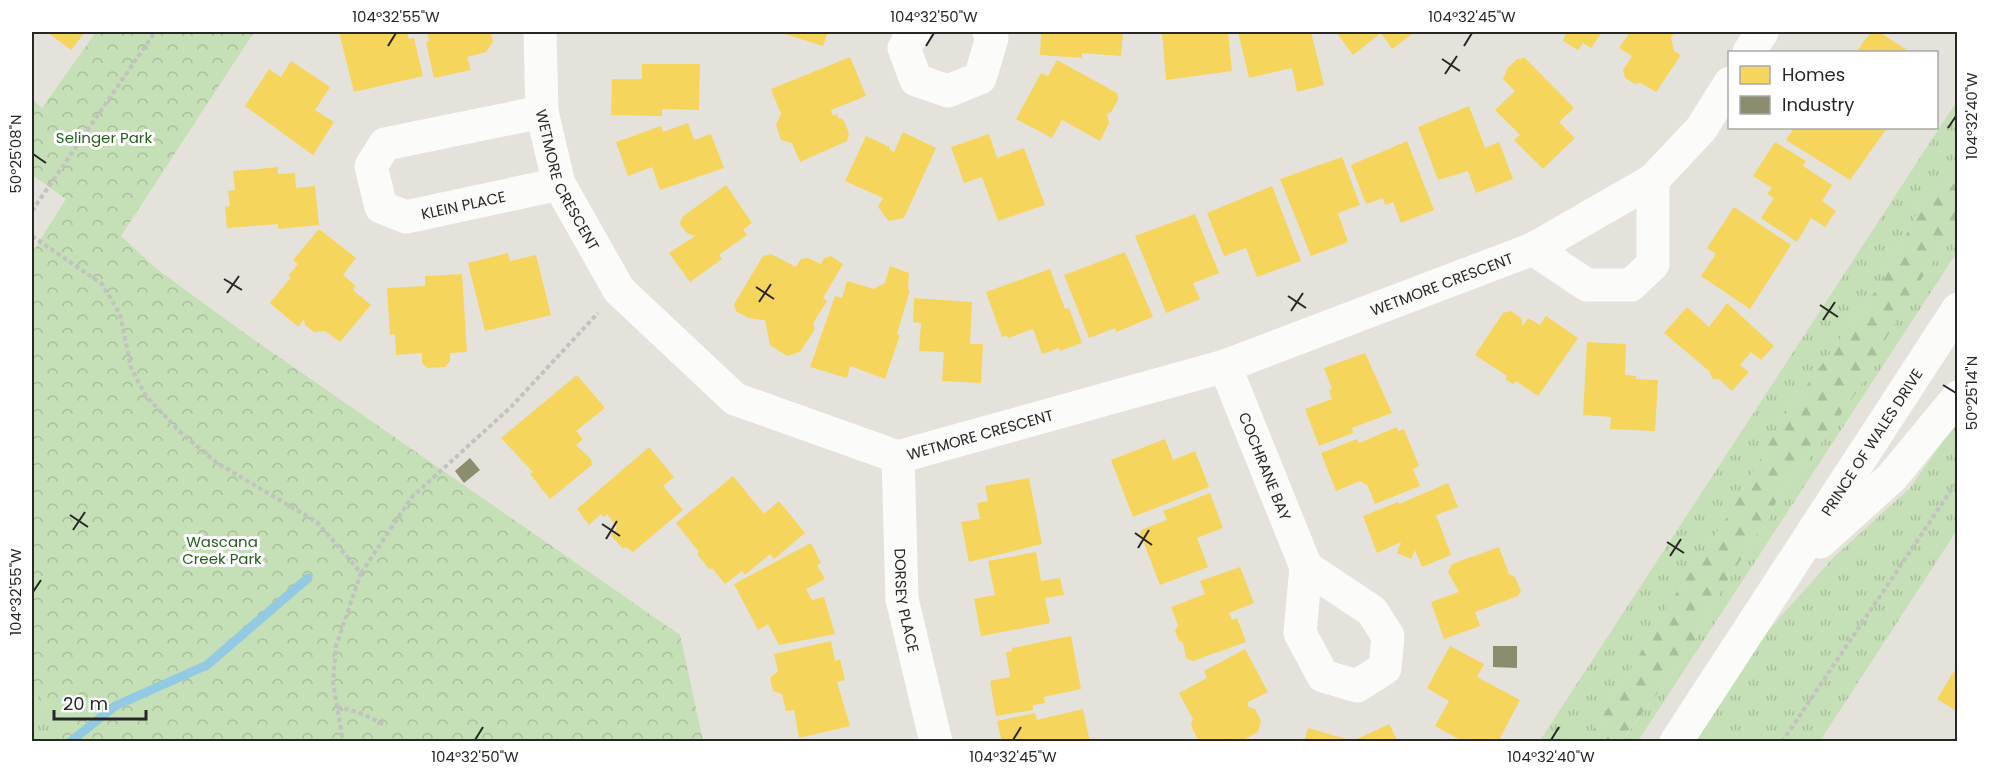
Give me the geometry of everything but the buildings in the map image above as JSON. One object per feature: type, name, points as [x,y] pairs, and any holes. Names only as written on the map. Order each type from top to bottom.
[{"type":"street","name":"WETMORE CRESCENT","points":[[540,32],[542,112],[559,184],[619,290],[735,399],[898,457],[1225,366],[1533,249],[1653,180],[1701,129],[1728,86]]},
{"type":"street","points":[[914,32],[904,48],[916,80],[948,91],[980,78],[992,38],[989,32]]},
{"type":"street","points":[[1750,51],[1762,32]]},
{"type":"street","name":"KLEIN PLACE","points":[[542,112],[385,144],[371,166],[381,207],[406,217],[559,184]]},
{"type":"street","points":[[1533,249],[1587,285],[1631,285],[1653,264],[1653,180]]},
{"type":"street","name":"PRINCE OF WALES DRIVE","points":[[1676,741],[1958,309]]},
{"type":"street","name":"COCHRANE BAY","points":[[1225,366],[1306,567]]},
{"type":"street","name":"PRINCE OF WALES DRIVE","points":[[1785,573],[1892,477],[1958,397]]},
{"type":"street","name":"DORSEY PLACE","points":[[898,457],[902,599],[936,741]]},
{"type":"path","points":[[32,211],[155,32]]},
{"type":"path","points":[[32,236],[102,284],[120,314],[131,368],[146,396],[179,431],[217,463],[317,522],[361,573]]},
{"type":"path","points":[[343,741],[333,683],[336,646],[361,573],[412,497],[511,407],[619,290]]},
{"type":"path","points":[[1782,741],[1958,480]]},
{"type":"path","points":[[337,707],[358,712],[385,725]]},
{"type":"green space","name":"Wascana Creek Park","points":[[96,32],[254,32],[121,236],[158,270],[243,332],[680,635],[703,741],[60,741],[56,716],[32,688],[32,253],[66,199],[32,175],[32,99],[42,108]]},
{"type":"green space","points":[[1957,101],[1957,185],[1946,182],[1922,203],[1884,279],[1786,414],[1725,520],[1673,598],[1600,721],[1584,741],[1539,742]]},
{"type":"green space","points":[[1946,182],[1957,185],[1957,225],[1908,299],[1856,393],[1813,454],[1780,493],[1766,525],[1757,534],[1708,612],[1691,650],[1621,741],[1584,741],[1600,721],[1673,598],[1725,520],[1786,414],[1884,279],[1922,203]]},
{"type":"green space","points":[[1957,225],[1957,252],[1638,741],[1621,742],[1691,650],[1708,612],[1757,534],[1766,525],[1780,493],[1813,454],[1856,393],[1908,299]]},
{"type":"green space","points":[[1957,421],[1957,530],[1820,741],[1690,742],[1748,653],[1835,556],[1910,488]]},
{"type":"green space","points":[[32,688],[56,716],[60,741],[32,741]]},
{"type":"waterway","points":[[70,742],[115,706],[207,665],[308,578]]},
{"type":"park label","name":"Selinger Park","points":[[104,137]]}]
